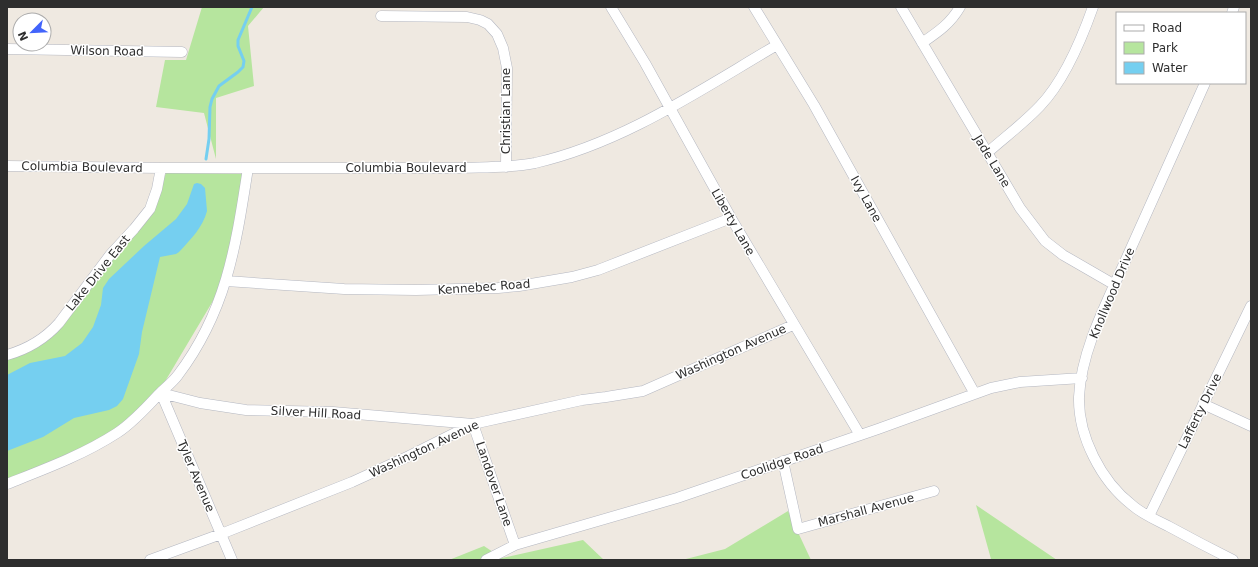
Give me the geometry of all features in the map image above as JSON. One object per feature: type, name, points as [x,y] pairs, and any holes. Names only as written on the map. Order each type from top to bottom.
[{"type":"street","name":"Liberty Lane","points":[[611,7],[646,63],[731,218],[793,325],[860,435]]},
{"type":"street","name":"Ivy Lane","points":[[754,7],[814,106],[975,394]]},
{"type":"street","name":"Jade Lane","points":[[901,7],[1020,208],[1045,241],[1063,255],[1115,285]]},
{"type":"street","points":[[922,43],[941,31],[953,19],[960,7]]},
{"type":"street","points":[[987,152],[1040,106],[1053,90],[1067,66],[1088,22],[1093,7]]},
{"type":"street","name":"Christian Lane","points":[[381,16],[467,17],[480,20],[488,24],[497,34],[503,48],[507,68],[506,167]]},
{"type":"street","name":"Columbia Boulevard","points":[[7,166],[161,168],[460,168],[506,167],[534,163],[570,153],[604,141],[670,108],[777,46]]},
{"type":"street","name":"Wilson Road","points":[[7,49],[182,52]]},
{"type":"street","name":"Knollwood Drive","points":[[1205,84],[1096,326],[1083,368],[1079,397],[1082,421],[1088,445],[1097,464],[1112,484],[1131,505],[1233,560]]},
{"type":"street","name":"Lake Drive East","points":[[7,355],[24,350],[39,342],[59,323],[110,255],[134,230],[150,209],[157,189],[161,168]]},
{"type":"street","points":[[7,484],[51,467],[79,454],[118,432],[150,404],[177,376],[211,322],[226,281],[237,238],[248,168]]},
{"type":"street","name":"Kennebec Road","points":[[226,281],[351,289],[416,290],[519,286],[572,277],[598,270],[731,218]]},
{"type":"street","name":"Lafferty Drive","points":[[1149,516],[1251,306]]},
{"type":"street","name":"Washington Avenue","points":[[150,560],[221,534],[352,482],[473,424],[582,400],[643,391],[793,325]]},
{"type":"street","name":"Coolidge Road","points":[[486,560],[515,545],[677,498],[991,388],[1020,382],[1082,378]]},
{"type":"street","name":"Silver Hill Road","points":[[161,393],[200,403],[246,410],[333,412],[473,424]]},
{"type":"street","name":"Tyler Avenue","points":[[161,393],[232,560]]},
{"type":"street","points":[[1203,404],[1251,426]]},
{"type":"street","name":"Landover Lane","points":[[473,424],[515,545]]},
{"type":"street","name":"Marshall Avenue","points":[[783,461],[798,529],[934,491]]},
{"type":"green space","points":[[202,7],[264,7],[248,26],[254,86],[216,98],[216,159],[204,113],[156,107],[165,60],[186,60]]},
{"type":"green space","points":[[166,173],[249,174],[226,279],[154,400],[87,449],[7,483],[7,350],[34,344],[148,216]]},
{"type":"green space","points":[[976,505],[1057,560],[983,560],[991,559]]},
{"type":"green space","points":[[788,511],[811,560],[682,560],[725,549]]},
{"type":"green space","points":[[583,540],[604,560],[449,560],[484,546],[502,558]]},
{"type":"water","points":[[194,184],[201,184],[205,188],[207,211],[205,217],[196,233],[179,252],[160,257],[142,332],[139,354],[123,399],[117,406],[109,410],[74,418],[43,437],[7,451],[7,375],[30,363],[65,356],[82,343],[93,327],[101,305],[103,288],[109,279],[144,246],[176,219],[187,204]]},
{"type":"waterway","points":[[206,159],[212,99],[219,86],[243,67],[244,61],[238,46],[238,40],[252,7]]}]
